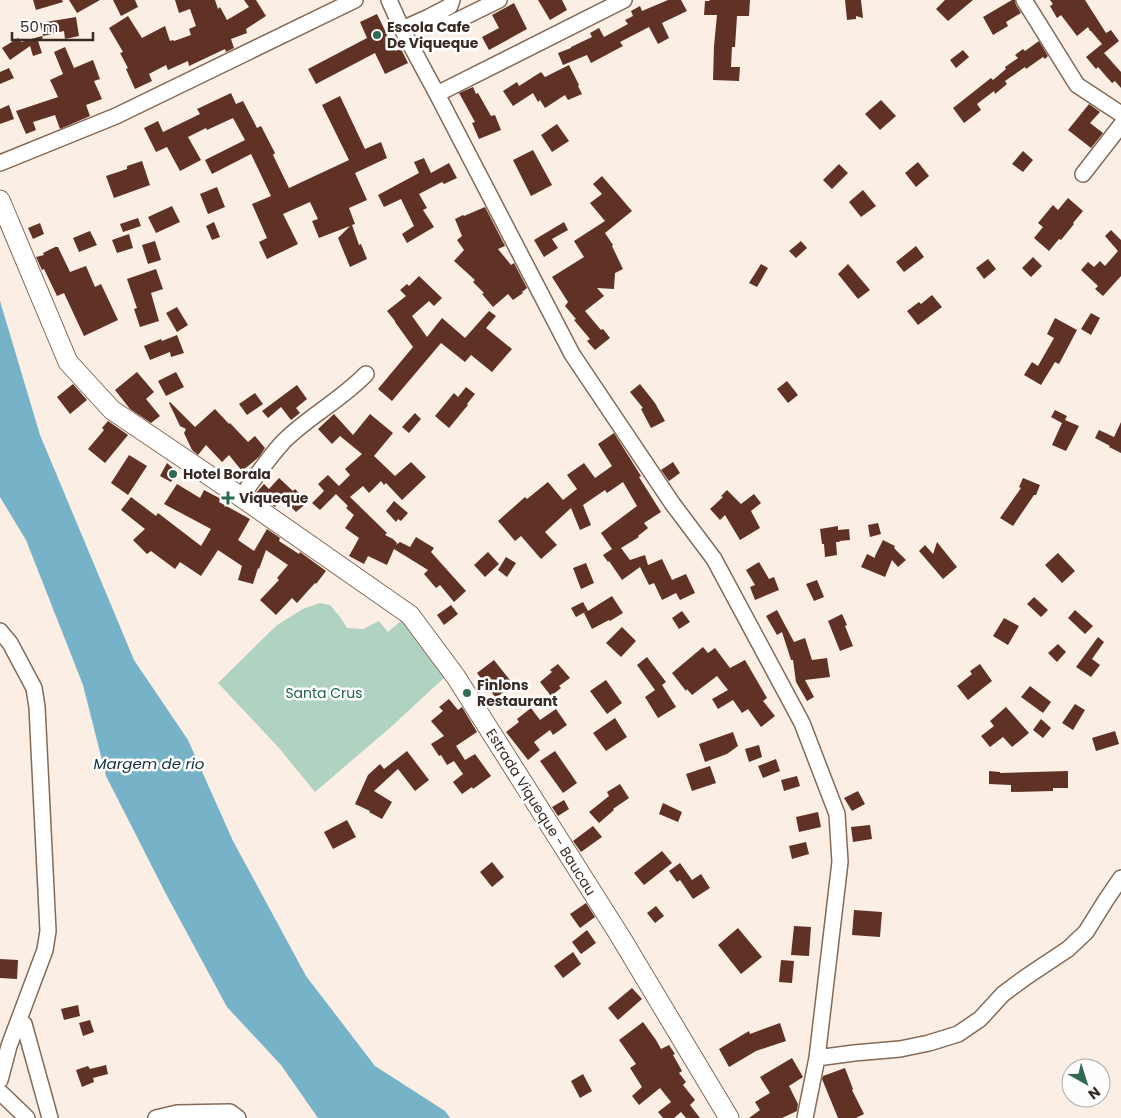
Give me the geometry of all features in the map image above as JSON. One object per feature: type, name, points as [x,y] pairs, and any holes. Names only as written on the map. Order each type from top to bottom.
[{"type":"main road","name":"Estrada Viqueque - Baucau","points":[[0,200],[68,362],[112,410],[410,615],[456,677],[620,936],[729,1118]]},
{"type":"street","points":[[0,163],[116,116],[355,0]]},
{"type":"street","points":[[390,0],[402,29],[572,354],[672,503],[714,559],[802,723],[836,814],[840,862],[817,1058],[805,1118]]},
{"type":"street","points":[[402,29],[450,6],[452,0]]},
{"type":"street","points":[[429,17],[450,24],[499,0]]},
{"type":"street","points":[[437,94],[624,0]]},
{"type":"street","points":[[1024,0],[1077,85],[1121,114]]},
{"type":"street","points":[[1083,174],[1121,125]]},
{"type":"street","points":[[241,497],[284,441],[317,413],[358,383],[366,374]]},
{"type":"street","points":[[0,631],[10,643],[34,688],[40,750],[48,931],[45,950],[9,1046],[0,1087],[27,1118]]},
{"type":"street","points":[[817,1058],[900,1049],[930,1043],[958,1034],[980,1019],[1003,994],[1068,949],[1086,932],[1121,878]]},
{"type":"street","points":[[24,1024],[50,1118]]},
{"type":"street","points":[[156,1118],[177,1113],[230,1112],[238,1118]]},
{"type":"green space","name":"Santa Crus","points":[[320,603],[330,605],[347,628],[363,629],[379,621],[388,632],[403,619],[446,676],[392,726],[315,792],[279,748],[218,683],[277,625],[303,609]]},
{"type":"water","name":"Margem de rio","points":[[0,301],[40,435],[134,660],[188,740],[233,841],[306,976],[375,1066],[445,1111],[450,1118],[318,1118],[281,1065],[227,1007],[166,894],[106,776],[83,685],[26,540],[0,497]]},
{"type":"building","points":[[33,0],[62,0],[63,2],[36,10]]},
{"type":"building","points":[[69,0],[100,0],[77,13]]},
{"type":"building","points":[[113,0],[135,0],[138,7],[121,16]]},
{"type":"building","points":[[175,0],[215,0],[218,9],[220,7],[227,20],[249,7],[244,0],[256,0],[266,16],[246,29],[247,33],[231,39],[234,48],[226,52],[225,49],[189,66],[188,61],[168,70],[166,65],[149,74],[152,81],[135,89],[126,69],[128,68],[120,53],[123,52],[109,28],[128,16],[142,38],[165,26],[170,41],[191,35],[189,29],[196,26],[190,9],[179,13]]},
{"type":"building","points":[[538,0],[562,0],[567,10],[550,20]]},
{"type":"building","points":[[668,0],[681,0],[687,11],[662,23],[669,38],[658,44],[649,27],[620,42],[623,46],[591,63],[587,55],[563,65],[558,53],[592,37],[590,33],[599,28],[604,37],[628,24],[625,20],[633,16],[631,11],[640,6],[642,11]]},
{"type":"building","points":[[750,0],[749,16],[737,16],[735,47],[732,47],[731,67],[740,67],[739,81],[713,80],[717,15],[704,15],[705,1]]},
{"type":"building","points":[[845,0],[861,0],[863,18],[856,16],[856,19],[847,20]]},
{"type":"building","points":[[945,0],[973,0],[948,21],[936,9]]},
{"type":"building","points":[[1015,0],[1021,13],[1006,22],[1008,26],[993,35],[983,17]]},
{"type":"building","points":[[1050,0],[1085,0],[1106,33],[1111,30],[1119,41],[1104,53],[1121,72],[1121,88],[1115,81],[1112,83],[1098,67],[1096,69],[1086,57],[1102,44],[1088,27],[1077,36],[1061,15],[1057,18],[1050,6],[1053,4]]},
{"type":"building","points":[[514,3],[527,29],[489,50],[482,37],[499,28],[492,15]]},
{"type":"building","points":[[377,14],[395,51],[401,49],[408,63],[385,74],[375,53],[316,84],[308,69],[367,38],[360,22]]},
{"type":"building","points":[[76,17],[79,36],[65,39],[64,31],[43,36],[40,23]]},
{"type":"building","points":[[42,36],[43,38],[38,41],[42,53],[33,56],[30,46],[10,60],[2,48],[18,38],[21,42]]},
{"type":"building","points":[[1039,41],[1048,56],[1045,59],[1043,57],[1026,69],[1025,67],[1005,81],[1007,84],[995,94],[994,91],[977,104],[981,110],[964,123],[953,108],[991,78],[993,80],[1006,69],[1005,67],[1018,58],[1015,55],[1023,49],[1025,51]]},
{"type":"building","points":[[65,47],[74,68],[93,60],[100,79],[94,81],[102,99],[86,105],[90,116],[60,129],[55,115],[33,122],[36,130],[26,134],[16,111],[58,97],[50,80],[63,74],[54,52]]},
{"type":"building","points":[[963,50],[969,57],[956,68],[950,60]]},
{"type":"building","points":[[569,65],[582,94],[568,100],[565,95],[545,108],[540,100],[538,102],[533,93],[513,106],[503,91],[517,82],[519,86],[541,72],[545,77]]},
{"type":"building","points":[[9,68],[14,78],[0,84],[0,72]]},
{"type":"building","points":[[473,87],[491,116],[495,115],[501,130],[479,139],[472,123],[475,122],[459,93]]},
{"type":"building","points":[[231,93],[236,104],[243,101],[257,128],[261,126],[275,153],[273,155],[289,188],[349,160],[322,105],[340,96],[365,149],[381,142],[387,158],[355,173],[367,200],[349,208],[355,224],[352,225],[359,245],[361,244],[367,259],[350,267],[338,238],[350,226],[319,238],[312,221],[318,219],[310,202],[283,214],[298,244],[267,259],[259,242],[267,238],[252,204],[271,196],[251,154],[212,174],[205,160],[245,140],[233,118],[188,137],[201,160],[180,171],[167,147],[156,152],[144,128],[158,121],[163,132],[200,114],[197,109]]},
{"type":"building","points":[[881,100],[896,116],[880,130],[865,114]]},
{"type":"building","points":[[1089,104],[1100,112],[1090,123],[1103,133],[1091,148],[1068,130]]},
{"type":"building","points":[[9,105],[14,119],[0,124],[0,109]]},
{"type":"building","points":[[557,124],[569,141],[552,152],[541,135]]},
{"type":"building","points":[[533,150],[552,185],[531,196],[513,160]]},
{"type":"building","points":[[1023,151],[1033,160],[1023,172],[1012,164]]},
{"type":"building","points":[[424,158],[431,173],[449,163],[457,178],[444,184],[442,182],[419,194],[427,208],[423,210],[434,227],[407,243],[402,234],[414,226],[401,199],[384,207],[378,195],[419,173],[414,162]]},
{"type":"building","points":[[142,161],[150,185],[114,198],[106,176],[127,169],[127,166]]},
{"type":"building","points":[[918,162],[929,176],[916,187],[905,173]]},
{"type":"building","points":[[839,164],[848,173],[832,189],[823,180]]},
{"type":"building","points":[[602,176],[632,211],[605,233],[613,245],[623,269],[615,273],[614,289],[597,288],[604,296],[585,311],[610,338],[595,350],[587,341],[590,339],[565,306],[568,302],[552,277],[584,257],[574,241],[605,221],[590,203],[602,194],[593,184]]},
{"type":"building","points":[[217,187],[225,207],[208,214],[200,194]]},
{"type":"building","points":[[863,190],[876,206],[861,217],[849,202]]},
{"type":"building","points":[[1068,198],[1083,211],[1061,240],[1059,239],[1049,251],[1034,238],[1043,227],[1038,223],[1053,205],[1058,210]]},
{"type":"building","points":[[172,206],[180,222],[156,233],[148,217]]},
{"type":"building","points":[[485,207],[505,246],[498,249],[511,265],[514,263],[527,288],[513,300],[508,294],[493,307],[482,294],[484,293],[473,282],[475,280],[454,261],[464,250],[457,240],[462,236],[455,219]]},
{"type":"building","points":[[138,218],[141,226],[123,232],[120,224]]},
{"type":"building","points":[[214,222],[220,237],[212,240],[206,226]]},
{"type":"building","points":[[564,222],[568,230],[552,239],[558,248],[544,257],[534,240]]},
{"type":"building","points":[[40,223],[44,234],[33,239],[28,228]]},
{"type":"building","points":[[1111,230],[1121,240],[1121,276],[1103,296],[1095,289],[1098,286],[1081,270],[1088,262],[1094,267],[1100,261],[1105,266],[1118,251],[1105,236]]},
{"type":"building","points":[[90,231],[97,245],[79,252],[73,238]]},
{"type":"building","points":[[129,234],[133,248],[117,253],[112,240]]},
{"type":"building","points":[[155,241],[161,260],[148,264],[142,245]]},
{"type":"building","points":[[801,241],[807,248],[796,258],[789,251]]},
{"type":"building","points":[[916,246],[924,257],[904,272],[896,262]]},
{"type":"building","points":[[58,247],[70,272],[86,266],[95,287],[101,284],[118,320],[84,336],[64,293],[57,296],[36,257],[44,255],[43,253]]},
{"type":"building","points":[[1033,257],[1042,266],[1031,277],[1022,268]]},
{"type":"building","points":[[988,259],[996,269],[984,279],[976,268]]},
{"type":"building","points":[[761,264],[768,268],[757,287],[749,283]]},
{"type":"building","points":[[848,264],[870,290],[858,299],[838,274]]},
{"type":"building","points":[[156,269],[163,289],[151,293],[159,321],[140,327],[134,309],[137,308],[127,279]]},
{"type":"building","points":[[419,276],[442,298],[434,306],[429,301],[412,316],[427,337],[442,318],[465,338],[489,311],[496,316],[486,328],[512,349],[492,372],[471,355],[465,362],[441,343],[392,401],[378,389],[413,347],[387,311],[406,296],[400,290],[407,284],[409,286]]},
{"type":"building","points":[[932,295],[942,307],[918,325],[907,311],[919,302],[921,304]]},
{"type":"building","points":[[177,307],[188,325],[177,332],[166,313]]},
{"type":"building","points":[[1091,313],[1100,318],[1091,335],[1081,329]]},
{"type":"building","points":[[1055,318],[1077,330],[1059,364],[1055,362],[1041,385],[1024,375],[1032,362],[1038,366],[1054,338],[1047,334]]},
{"type":"building","points":[[177,335],[184,353],[171,357],[170,352],[150,360],[144,346]]},
{"type":"building","points":[[137,372],[154,392],[146,399],[160,416],[151,423],[130,409],[115,390]]},
{"type":"building","points":[[176,372],[184,387],[166,396],[158,381]]},
{"type":"building","points":[[787,381],[798,395],[788,403],[777,389]]},
{"type":"building","points":[[73,384],[87,400],[70,414],[57,397]]},
{"type":"building","points":[[640,384],[655,403],[665,421],[651,428],[641,409],[643,408],[630,392]]},
{"type":"building","points":[[297,385],[307,399],[296,408],[300,413],[291,420],[281,407],[268,418],[262,411]]},
{"type":"building","points":[[466,387],[475,394],[449,428],[435,416],[454,393],[458,397]]},
{"type":"building","points":[[255,393],[263,404],[247,415],[239,404]]},
{"type":"building","points":[[170,402],[195,427],[215,409],[248,442],[255,436],[265,448],[259,457],[242,471],[229,455],[222,462],[206,445],[198,455],[192,450],[184,433],[186,429],[180,426]]},
{"type":"building","points":[[1055,410],[1067,416],[1065,420],[1079,426],[1066,451],[1052,445],[1062,423],[1051,417]]},
{"type":"building","points":[[415,413],[421,419],[409,433],[402,427]]},
{"type":"building","points":[[334,414],[353,435],[370,414],[393,433],[374,456],[395,476],[411,462],[426,477],[402,500],[386,483],[384,485],[381,481],[369,493],[363,486],[350,497],[387,533],[385,535],[397,543],[396,545],[400,542],[410,547],[416,537],[434,548],[431,552],[466,591],[454,602],[440,585],[436,588],[424,574],[428,570],[394,549],[387,565],[368,556],[364,564],[349,556],[359,538],[345,528],[354,515],[346,508],[348,506],[336,494],[320,510],[312,503],[324,491],[318,484],[328,475],[339,486],[350,475],[345,469],[362,454],[340,436],[332,444],[318,429]]},
{"type":"building","points":[[108,421],[128,435],[105,463],[88,449],[104,430],[102,428]]},
{"type":"building","points":[[1121,422],[1121,453],[1095,438],[1099,430],[1114,437]]},
{"type":"building","points":[[614,433],[661,512],[644,523],[648,528],[639,537],[621,548],[630,560],[645,555],[648,565],[662,559],[672,580],[686,574],[695,593],[680,600],[676,593],[662,600],[654,583],[649,585],[640,567],[622,580],[603,555],[612,549],[601,533],[637,506],[623,482],[607,493],[605,490],[583,505],[591,525],[580,530],[571,508],[545,532],[557,545],[541,559],[521,536],[515,541],[498,521],[525,497],[527,499],[548,482],[563,500],[577,489],[567,475],[584,463],[595,478],[612,466],[598,444]]},
{"type":"building","points":[[129,455],[147,466],[128,495],[111,483]]},
{"type":"building","points":[[673,462],[680,473],[669,481],[661,470]]},
{"type":"building","points":[[167,463],[177,472],[171,482],[160,476]]},
{"type":"building","points":[[279,478],[293,491],[295,489],[308,502],[296,512],[282,498],[275,507],[256,493],[264,484],[269,489]]},
{"type":"building","points":[[1023,478],[1040,485],[1036,495],[1034,495],[1013,526],[1000,518],[1021,488],[1019,487]]},
{"type":"building","points":[[177,484],[200,498],[204,490],[221,499],[219,502],[250,519],[238,540],[254,551],[267,529],[280,538],[279,541],[299,554],[300,552],[326,571],[297,603],[292,598],[276,615],[260,600],[279,580],[277,578],[288,565],[266,550],[253,584],[238,580],[242,566],[218,550],[201,576],[180,562],[175,569],[151,551],[147,554],[133,540],[145,529],[121,510],[131,497],[156,516],[158,513],[201,546],[211,529],[164,504]]},
{"type":"building","points":[[727,490],[741,504],[754,494],[761,503],[751,511],[760,528],[740,540],[725,515],[720,520],[710,509],[723,497],[721,496]]},
{"type":"building","points":[[394,501],[408,513],[401,521],[398,519],[396,522],[386,511]]},
{"type":"building","points":[[878,523],[881,534],[870,537],[868,525]]},
{"type":"building","points":[[838,526],[838,530],[849,529],[850,540],[836,542],[837,555],[825,557],[820,529]]},
{"type":"building","points":[[883,540],[895,546],[894,548],[906,560],[898,567],[892,560],[885,577],[861,567],[867,554],[875,558]]},
{"type":"building","points":[[937,542],[957,567],[943,579],[919,551],[925,545],[933,554]]},
{"type":"building","points":[[488,552],[499,564],[485,577],[474,565]]},
{"type":"building","points":[[1058,553],[1075,571],[1062,583],[1045,565]]},
{"type":"building","points":[[506,557],[516,563],[507,577],[498,570]]},
{"type":"building","points":[[759,562],[769,579],[774,577],[779,590],[755,600],[750,587],[755,585],[746,570]]},
{"type":"building","points":[[586,563],[594,583],[581,589],[573,568]]},
{"type":"building","points":[[817,580],[824,597],[814,601],[806,584]]},
{"type":"building","points":[[612,596],[623,613],[592,629],[584,613],[587,611],[576,617],[571,608],[583,602],[588,611]]},
{"type":"building","points":[[1034,597],[1048,610],[1041,617],[1027,604]]},
{"type":"building","points":[[451,605],[458,614],[444,625],[437,615]]},
{"type":"building","points":[[777,610],[794,642],[805,638],[812,660],[827,658],[830,677],[805,680],[814,697],[807,701],[796,682],[793,660],[791,660],[782,632],[777,635],[766,616]]},
{"type":"building","points":[[1075,610],[1093,626],[1085,634],[1068,618]]},
{"type":"building","points":[[682,611],[690,622],[679,629],[672,618]]},
{"type":"building","points":[[842,614],[853,646],[840,651],[828,621]]},
{"type":"building","points":[[1004,618],[1019,626],[1008,645],[993,636]]},
{"type":"building","points":[[622,627],[636,641],[621,657],[606,643]]},
{"type":"building","points":[[1098,637],[1104,642],[1092,659],[1100,665],[1091,677],[1076,667]]},
{"type":"building","points":[[1058,644],[1066,652],[1057,662],[1048,653]]},
{"type":"building","points":[[703,647],[708,653],[715,648],[730,668],[745,660],[767,698],[763,701],[775,716],[761,727],[748,709],[742,713],[733,700],[718,709],[712,699],[728,690],[717,676],[692,695],[687,689],[686,691],[672,673]]},
{"type":"building","points":[[647,657],[666,682],[662,685],[676,707],[658,718],[645,697],[655,690],[637,665]]},
{"type":"building","points":[[494,660],[513,684],[496,698],[477,673]]},
{"type":"building","points":[[558,664],[570,678],[559,686],[561,688],[551,696],[540,682]]},
{"type":"building","points":[[980,664],[992,681],[968,700],[957,686],[972,674],[970,671]]},
{"type":"building","points":[[606,680],[622,703],[607,714],[590,691]]},
{"type":"building","points":[[1030,686],[1051,702],[1043,713],[1021,697]]},
{"type":"building","points":[[449,699],[458,710],[462,707],[477,732],[456,746],[465,760],[475,754],[491,776],[473,789],[472,787],[462,794],[453,782],[463,774],[454,761],[447,765],[431,744],[444,736],[431,721],[443,711],[439,707]]},
{"type":"building","points":[[1075,704],[1085,710],[1073,730],[1062,723]]},
{"type":"building","points":[[1006,707],[1029,733],[1012,747],[1003,737],[990,747],[981,736],[994,726],[990,721]]},
{"type":"building","points":[[531,708],[540,720],[556,709],[567,725],[553,735],[550,730],[534,742],[540,750],[528,760],[506,732],[519,722],[517,719]]},
{"type":"building","points":[[615,718],[627,737],[606,751],[593,733]]},
{"type":"building","points":[[1041,719],[1051,728],[1043,738],[1033,730]]},
{"type":"building","points":[[1115,731],[1119,744],[1096,751],[1092,738]]},
{"type":"building","points":[[733,732],[738,746],[727,754],[705,762],[699,744]]},
{"type":"building","points":[[759,745],[762,757],[749,762],[745,749]]},
{"type":"building","points":[[407,751],[429,780],[415,791],[398,769],[374,791],[392,802],[382,819],[355,804],[368,775],[380,764],[384,769]]},
{"type":"building","points":[[555,751],[577,783],[563,793],[540,761]]},
{"type":"building","points":[[776,759],[780,771],[763,778],[758,766]]},
{"type":"building","points":[[710,766],[716,783],[692,791],[686,774]]},
{"type":"building","points":[[989,771],[1000,773],[1068,771],[1068,788],[1053,788],[1053,791],[1011,792],[1011,785],[989,784]]},
{"type":"building","points":[[797,776],[800,786],[784,791],[781,780]]},
{"type":"building","points":[[620,784],[629,798],[613,809],[599,823],[589,812],[609,796],[607,792]]},
{"type":"building","points":[[858,791],[865,804],[852,811],[844,798]]},
{"type":"building","points":[[564,800],[569,809],[558,816],[552,807]]},
{"type":"building","points":[[663,803],[682,812],[678,822],[659,814]]},
{"type":"building","points":[[818,812],[821,827],[799,832],[796,817]]},
{"type":"building","points":[[347,820],[356,837],[333,849],[324,832]]},
{"type":"building","points":[[870,825],[872,839],[853,842],[851,827]]},
{"type":"building","points":[[593,826],[602,837],[581,852],[573,841]]},
{"type":"building","points":[[806,842],[809,854],[792,859],[789,846]]},
{"type":"building","points":[[662,851],[672,863],[644,885],[634,873]]},
{"type":"building","points":[[492,862],[504,877],[492,887],[480,872]]},
{"type":"building","points":[[680,863],[692,880],[701,874],[710,888],[693,899],[680,880],[677,882],[669,871]]},
{"type":"building","points":[[586,903],[595,917],[580,928],[570,914]]},
{"type":"building","points":[[656,906],[664,916],[655,923],[647,913]]},
{"type":"building","points":[[854,910],[882,912],[880,937],[852,935]]},
{"type":"building","points":[[794,926],[811,927],[809,956],[791,955]]},
{"type":"building","points":[[738,928],[762,957],[741,974],[718,945]]},
{"type":"building","points":[[587,930],[596,943],[581,954],[572,942]]},
{"type":"building","points":[[573,952],[581,964],[563,978],[554,966]]},
{"type":"building","points":[[0,959],[18,960],[17,979],[0,978]]},
{"type":"building","points":[[781,960],[794,961],[792,983],[779,982]]},
{"type":"building","points":[[632,988],[642,999],[618,1020],[608,1008]]},
{"type":"building","points":[[78,1005],[80,1016],[64,1020],[61,1009]]},
{"type":"building","points":[[90,1020],[94,1032],[83,1036],[79,1023]]},
{"type":"building","points":[[643,1022],[661,1049],[669,1045],[675,1054],[673,1055],[682,1071],[679,1073],[686,1082],[683,1085],[695,1100],[690,1105],[700,1118],[686,1118],[681,1112],[674,1118],[663,1118],[658,1112],[671,1102],[660,1088],[639,1105],[632,1096],[642,1087],[630,1068],[636,1064],[619,1040]]},
{"type":"building","points":[[780,1023],[786,1041],[756,1051],[729,1067],[719,1049],[749,1031],[750,1034]]},
{"type":"building","points":[[792,1058],[803,1077],[789,1086],[798,1104],[797,1111],[782,1118],[749,1118],[760,1110],[755,1102],[770,1093],[760,1077]]},
{"type":"building","points":[[106,1065],[108,1074],[93,1078],[94,1082],[82,1087],[76,1070],[88,1066],[90,1069]]},
{"type":"building","points":[[845,1068],[852,1090],[864,1114],[856,1118],[838,1118],[822,1079],[823,1076]]},
{"type":"building","points":[[583,1074],[592,1091],[580,1098],[571,1081]]},
{"type":"place","name":"Escola Cafe De Viqueque","points":[[377,35]]},
{"type":"place","name":"Hotel Borala","points":[[173,474]]},
{"type":"place","name":"Viqueque","points":[[228,498]]},
{"type":"place","name":"Finlons Restaurant","points":[[467,693]]}]
